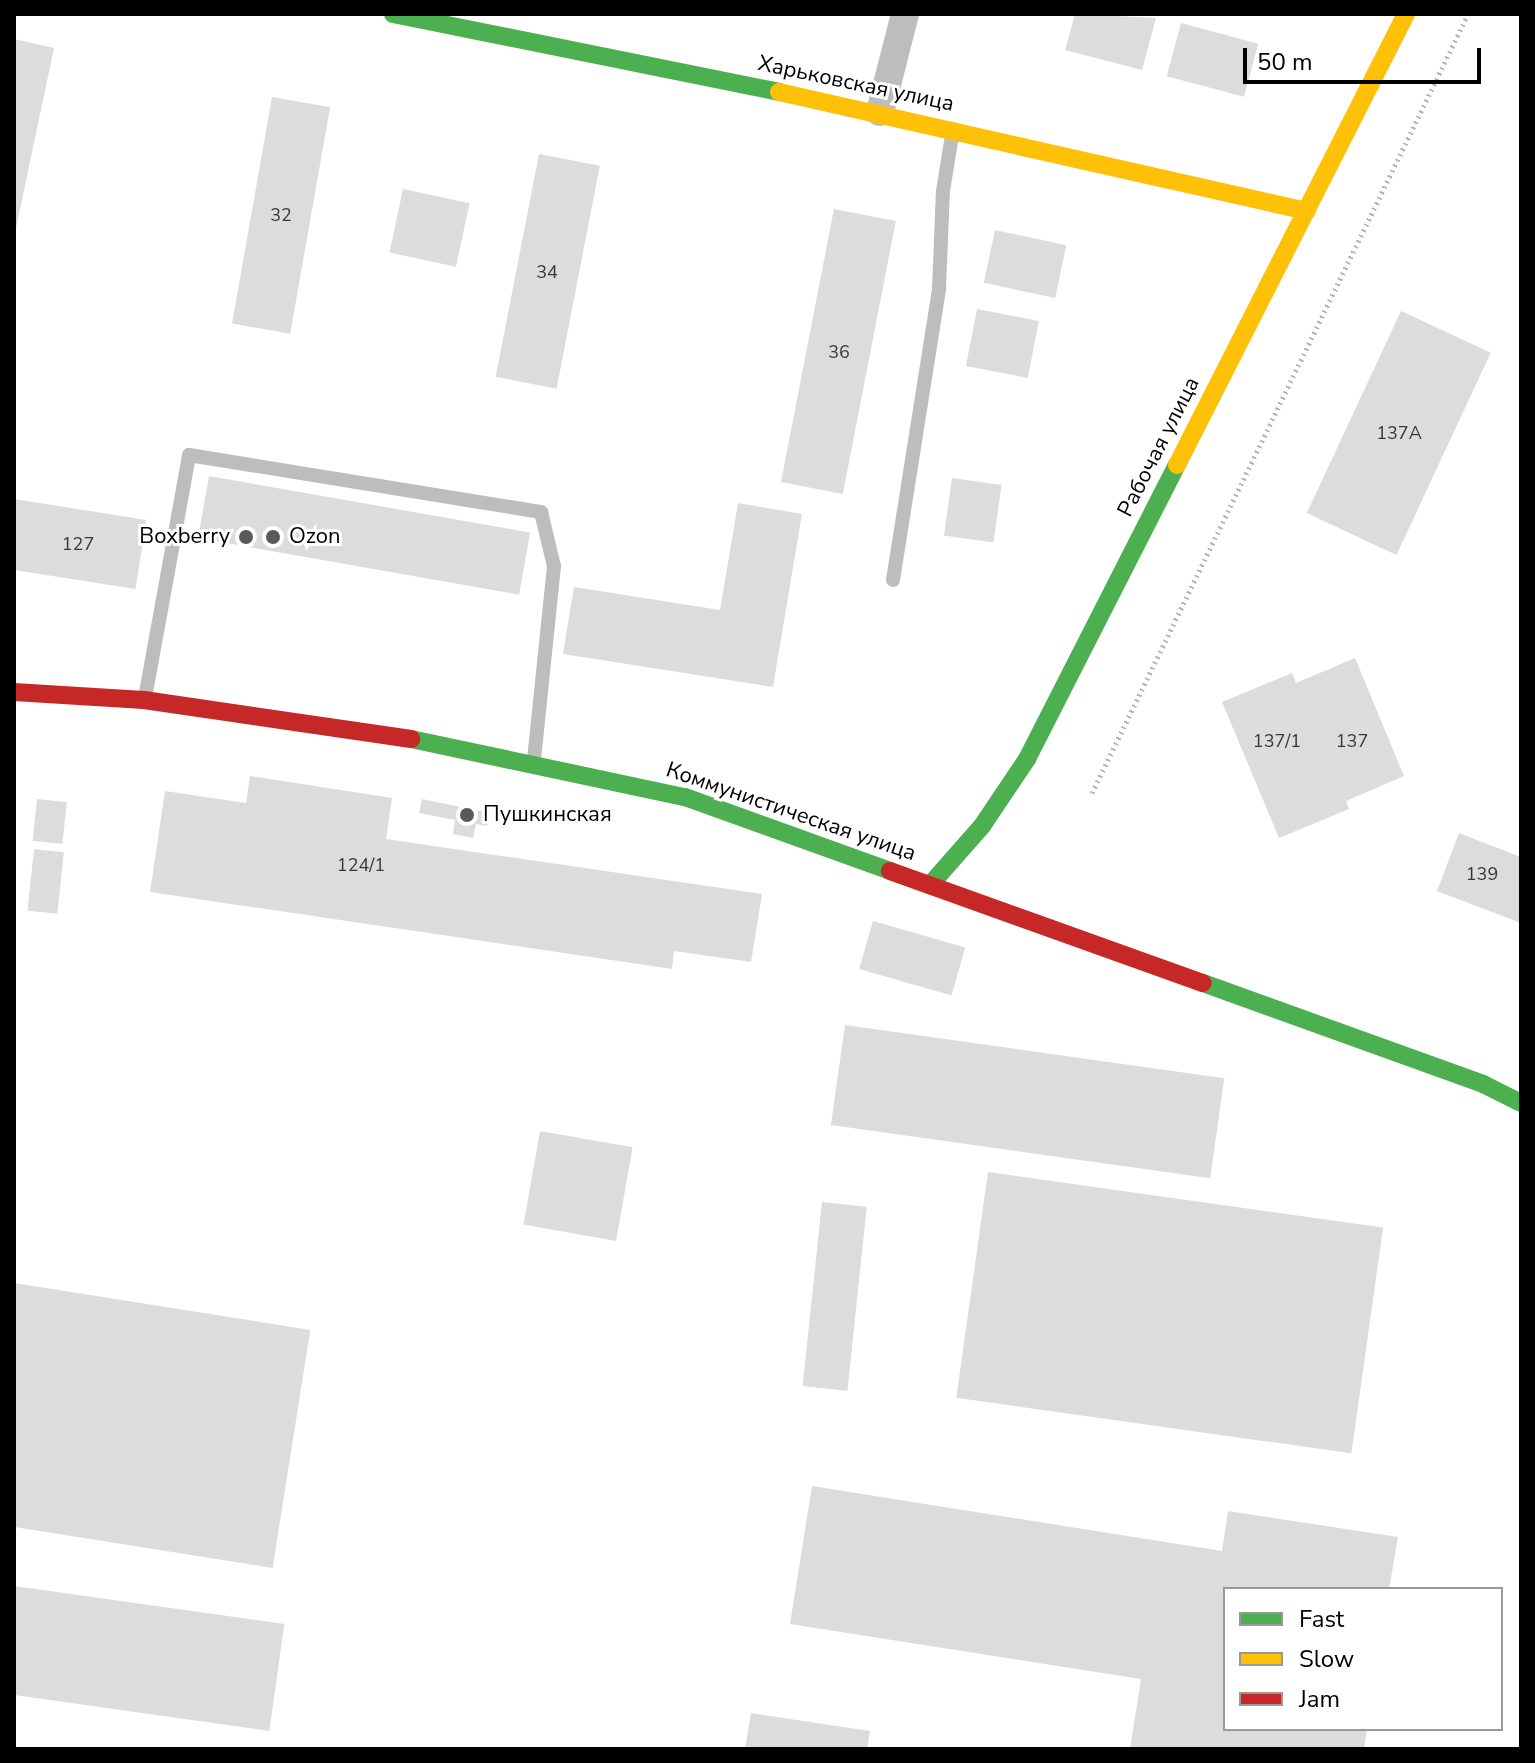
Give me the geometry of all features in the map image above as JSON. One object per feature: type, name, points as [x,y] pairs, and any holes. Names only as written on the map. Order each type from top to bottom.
[{"type":"street","name":"Харьковская улица","points":[[393,14],[880,112],[1307,211]]},
{"type":"street","points":[[880,112],[905,14]]},
{"type":"street","name":"Рабочая улица","points":[[930,885],[982,826],[1027,759],[1406,14]]},
{"type":"street","name":"Коммунистическая улица","points":[[14,692],[144,700],[534,761],[685,797],[1483,1084],[1521,1103]]},
{"type":"lane","points":[[893,580],[939,289],[943,191],[953,128]]},
{"type":"lane","points":[[144,700],[189,455],[541,512],[554,566],[534,761]]},
{"type":"path","points":[[1092,793],[1468,14]]},
{"type":"building","points":[[1075,14],[1156,18],[1142,70],[1065,50]]},
{"type":"building","points":[[1181,23],[1258,44],[1244,97],[1167,76]]},
{"type":"building","points":[[14,39],[54,48],[15,233],[14,233]]},
{"type":"building","points":[[272,97],[330,107],[290,334],[232,324]]},
{"type":"building","points":[[539,154],[600,166],[557,389],[496,377]]},
{"type":"building","points":[[403,189],[470,203],[456,267],[389,253]]},
{"type":"building","points":[[834,209],[896,221],[843,494],[781,482]]},
{"type":"building","points":[[995,230],[1066,245],[1055,298],[984,283]]},
{"type":"building","points":[[977,309],[1039,321],[1028,378],[966,366]]},
{"type":"building","points":[[1401,311],[1491,353],[1396,555],[1307,513]]},
{"type":"building","points":[[209,476],[530,533],[519,595],[198,538]]},
{"type":"building","points":[[952,478],[1002,485],[993,542],[944,535]]},
{"type":"building","points":[[14,499],[146,520],[135,589],[14,570]]},
{"type":"building","points":[[738,503],[802,514],[773,687],[563,654],[574,587],[720,610]]},
{"type":"building","points":[[1355,658],[1404,776],[1346,801],[1349,809],[1279,838],[1222,702],[1292,673],[1296,683]]},
{"type":"building","points":[[250,776],[392,798],[386,839],[762,894],[751,962],[674,951],[672,969],[150,892],[165,791],[246,803]]},
{"type":"building","points":[[37,799],[67,802],[62,844],[33,841]]},
{"type":"building","points":[[422,799],[490,813],[487,826],[476,824],[473,838],[453,834],[455,820],[419,813]]},
{"type":"building","points":[[1459,833],[1521,857],[1521,923],[1437,891]]},
{"type":"building","points":[[34,849],[64,852],[57,914],[28,911]]},
{"type":"building","points":[[873,921],[965,947],[951,996],[859,969]]},
{"type":"building","points":[[845,1025],[1224,1078],[1210,1178],[831,1125]]},
{"type":"building","points":[[540,1131],[633,1147],[616,1241],[524,1225]]},
{"type":"building","points":[[988,1172],[1383,1228],[1351,1453],[956,1398]]},
{"type":"building","points":[[822,1202],[867,1207],[847,1391],[803,1386]]},
{"type":"building","points":[[14,1283],[310,1330],[273,1568],[14,1527]]},
{"type":"building","points":[[812,1486],[1222,1551],[1228,1511],[1398,1537],[1389,1587],[1223,1587],[1223,1731],[1367,1731],[1364,1749],[1130,1749],[1141,1679],[790,1624]]},
{"type":"building","points":[[14,1586],[284,1624],[269,1731],[14,1695]]},
{"type":"building","points":[[751,1713],[870,1731],[867,1749],[745,1749]]},
{"type":"traffic: fast","points":[[393,14],[779,92]]},
{"type":"traffic: fast","points":[[930,885],[982,826],[1027,759],[1177,465]]},
{"type":"traffic: fast","points":[[411,739],[685,797],[890,871]]},
{"type":"traffic: fast","points":[[1203,983],[1483,1084],[1521,1103]]},
{"type":"traffic: slow","points":[[1177,465],[1406,14]]},
{"type":"traffic: slow","points":[[779,92],[1307,211]]},
{"type":"traffic: jam","points":[[14,692],[144,700],[411,739]]},
{"type":"traffic: jam","points":[[890,871],[1203,983]]},
{"type":"place","name":"Boxberry","points":[[246,537]]},
{"type":"place","name":"Ozon","points":[[273,537]]},
{"type":"place","name":"Пушкинская","points":[[467,815]]}]
